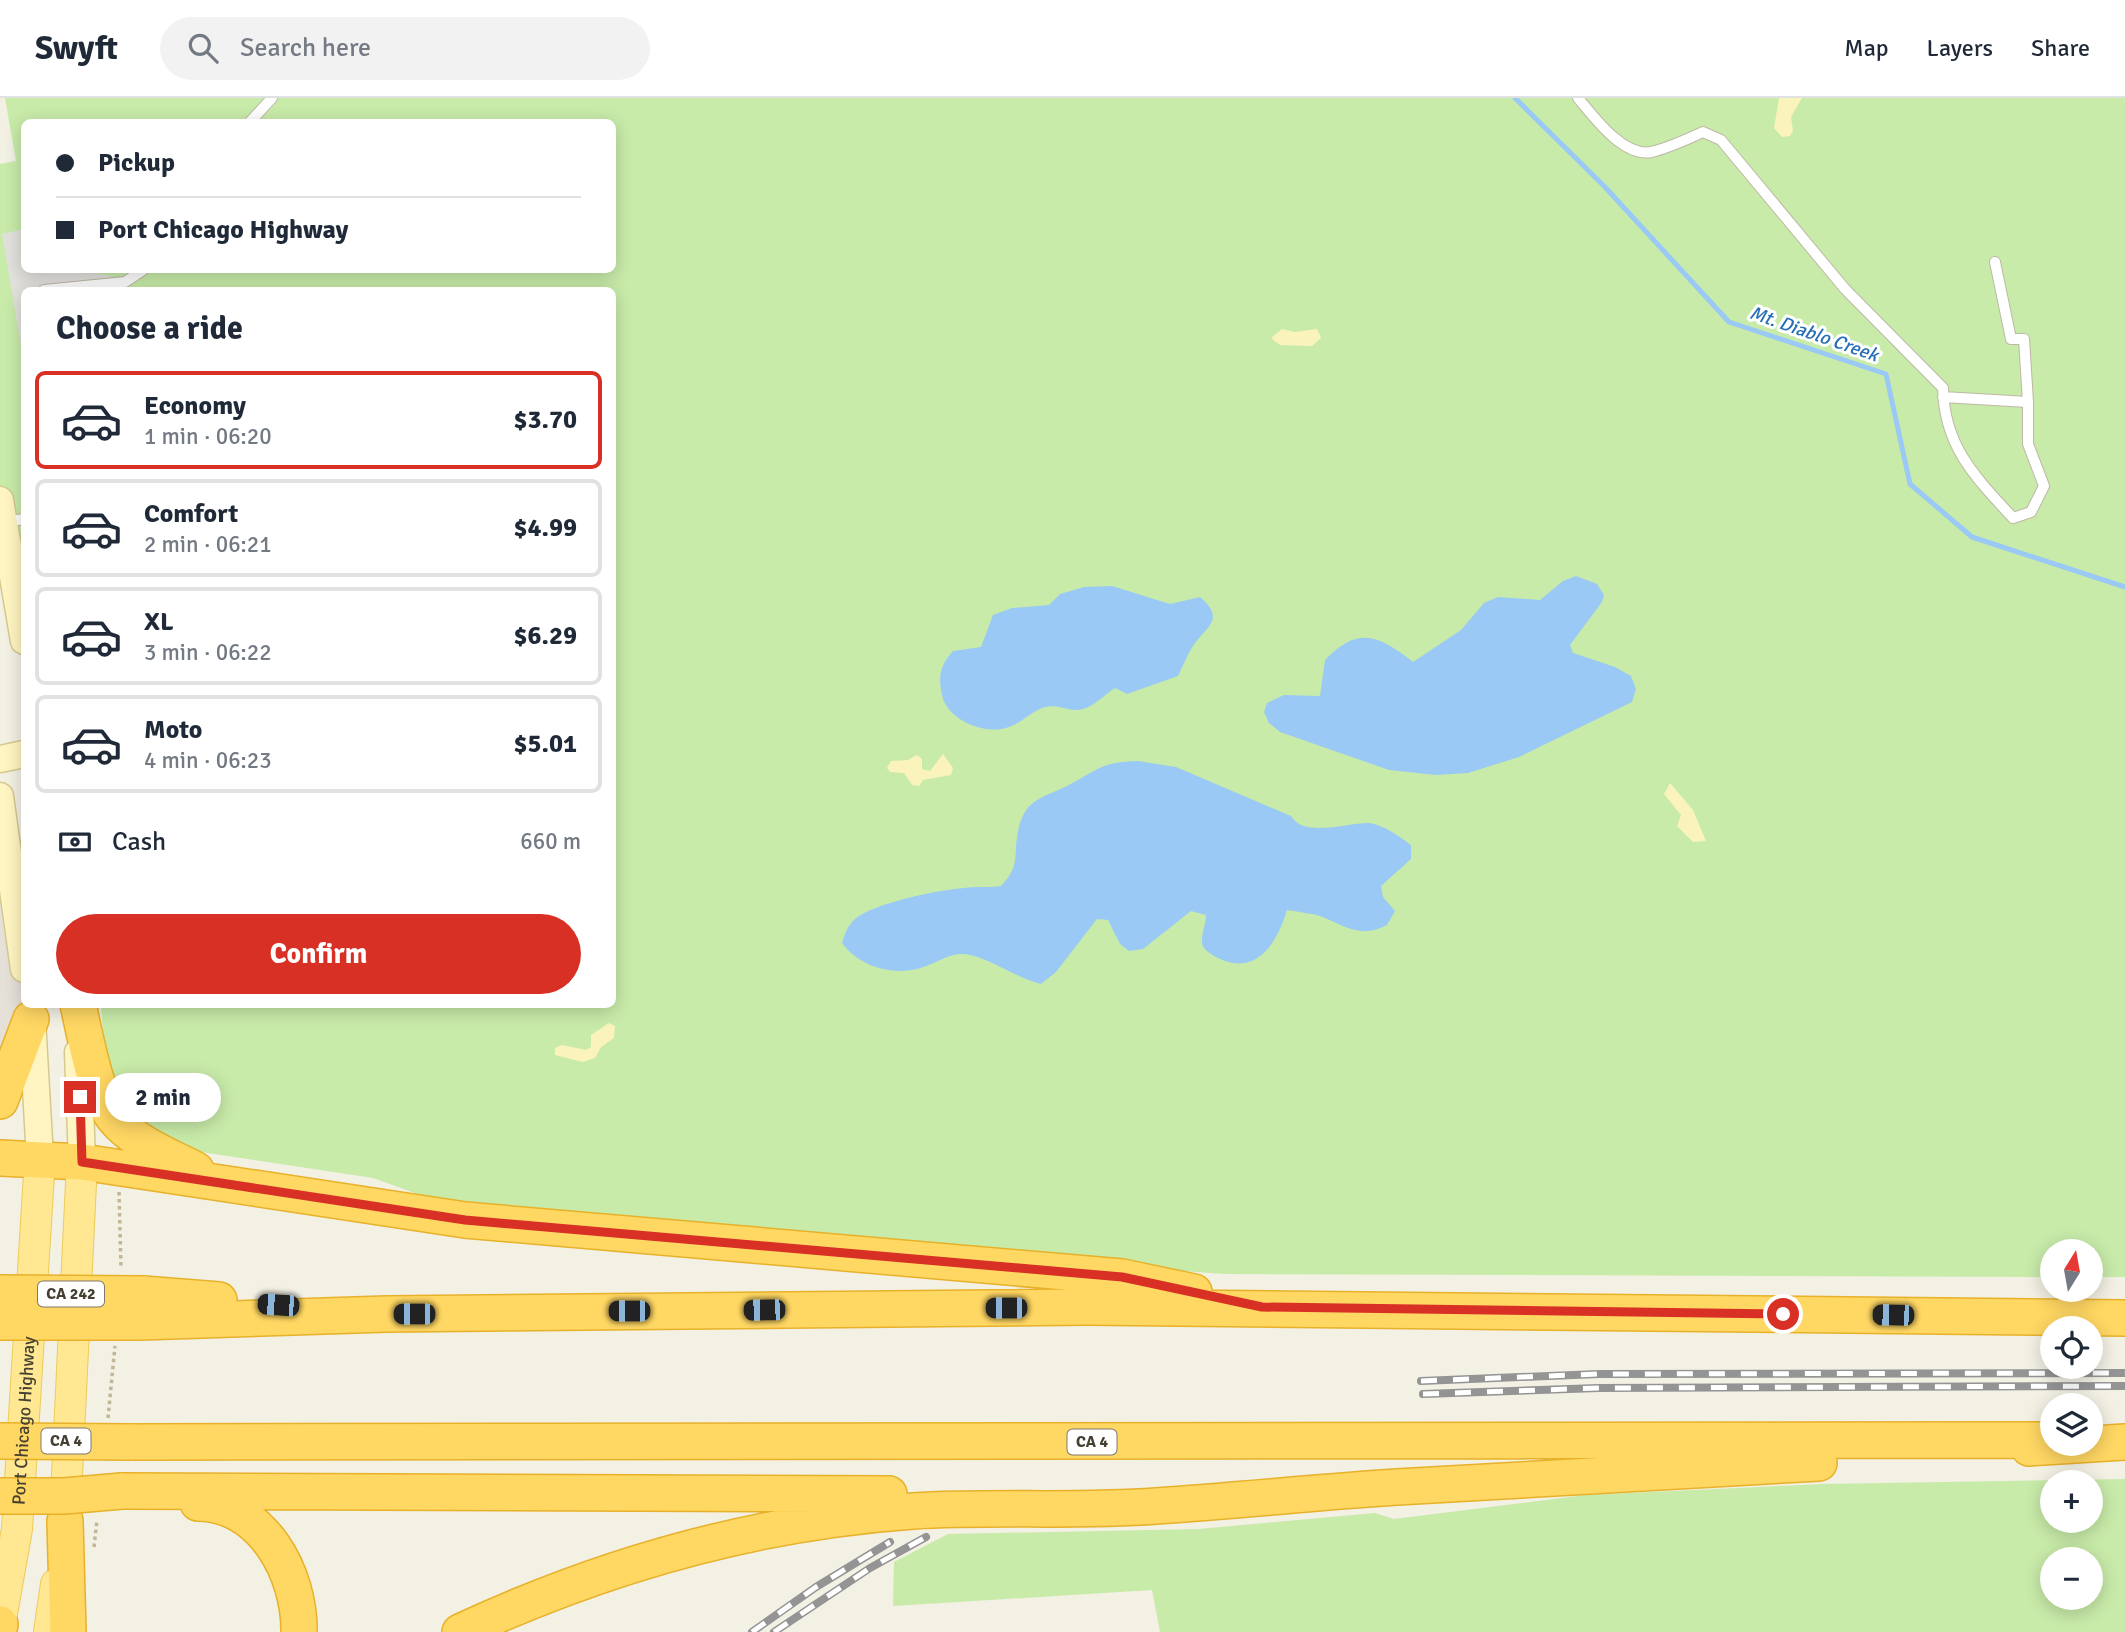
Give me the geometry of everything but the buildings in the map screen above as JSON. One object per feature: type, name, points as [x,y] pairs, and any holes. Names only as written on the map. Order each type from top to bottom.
[{"type":"highway","points":[[78,1008],[92,1066],[113,1117],[152,1147],[219,1182]]},
{"type":"highway","points":[[0,1101],[30,1012]]},
{"type":"highway","points":[[0,1158],[82,1162],[465,1220],[1122,1277],[1262,1307],[2125,1318]]},
{"type":"highway","name":"CA 242","points":[[0,1293],[130,1307],[387,1314],[1262,1307]]},
{"type":"highway","points":[[0,1322],[130,1307]]},
{"type":"highway","name":"CA 4","points":[[0,1441],[120,1431],[2040,1440]]},
{"type":"highway","points":[[2103,1440],[2125,1441]]},
{"type":"highway","points":[[460,1632],[581,1581],[652,1559],[784,1528],[913,1511],[1065,1510],[1227,1502],[1394,1487],[1622,1476],[2125,1441]]},
{"type":"highway","points":[[0,1496],[94,1505],[982,1494],[1154,1503],[1227,1502]]},
{"type":"highway","points":[[94,1505],[209,1503],[240,1515],[269,1538],[295,1588],[299,1632]]},
{"type":"highway","points":[[68,1632],[94,1505]]},
{"type":"main road","name":"Port Chicago Highway","points":[[0,1625],[17,1529],[40,1158]]},
{"type":"main road","points":[[48,1632],[94,1505],[82,1162]]},
{"type":"street","points":[[7,516],[21,619]]},
{"type":"street","points":[[0,759],[21,755]]},
{"type":"street","points":[[0,796],[21,947]]},
{"type":"street","points":[[77,1008],[82,1162]]},
{"type":"street","name":"Port Chicago Highway","points":[[30,1012],[40,1158]]},
{"type":"lane","points":[[253,119],[272,98]]},
{"type":"lane","points":[[1578,98],[1598,122],[1631,149],[1649,152],[1703,132],[1721,140],[1845,289],[1943,388],[1944,412],[1954,445],[1983,485],[2013,518],[2031,512],[2045,486],[2028,444],[2024,339],[2011,339],[1995,262]]},
{"type":"lane","points":[[97,287],[125,282],[138,273]]},
{"type":"lane","points":[[1943,397],[2028,402]]},
{"type":"path","points":[[118,1167],[130,1307],[120,1431]]},
{"type":"path","points":[[93,1555],[94,1505]]},
{"type":"shaded area","points":[[21,230],[21,273],[95,273],[115,277],[117,287],[21,287],[21,345],[2,234]]},
{"type":"shaded area","points":[[0,796],[21,947],[23,1008],[0,1101]]},
{"type":"green space","points":[[5,98],[2125,98],[2125,1277],[2104,1277],[2104,1239],[2040,1239],[2040,1277],[1224,1274],[445,1204],[373,1178],[194,1151],[139,1124],[143,1119],[122,1093],[110,1066],[101,1008],[616,1008],[616,287],[21,287],[21,623],[0,499],[0,164],[16,161]]},
{"type":"green space","points":[[2103,1479],[2125,1479],[2125,1632],[1160,1632],[1152,1590],[893,1606],[894,1562],[948,1534],[1198,1529],[1375,1513],[1394,1519],[1585,1495],[1823,1484],[2040,1480],[2040,1533],[2103,1533]]},
{"type":"sand","points":[[1779,98],[1802,98],[1791,117],[1793,131],[1790,136],[1782,137],[1774,128]]},
{"type":"sand","points":[[1282,329],[1295,332],[1317,329],[1321,338],[1312,346],[1280,345],[1271,338]]},
{"type":"sand","points":[[943,754],[953,768],[951,775],[923,780],[919,786],[912,785],[904,773],[890,772],[887,768],[891,761],[908,760],[917,755],[922,759],[922,769],[930,771]]},
{"type":"sand","points":[[1670,783],[1693,810],[1706,841],[1693,842],[1677,826],[1681,815],[1664,794]]},
{"type":"sand","points":[[609,1023],[615,1026],[614,1038],[601,1047],[595,1058],[583,1062],[555,1055],[555,1048],[562,1045],[586,1050],[591,1047],[591,1035]]},
{"type":"water","points":[[1576,576],[1597,584],[1604,595],[1602,602],[1570,645],[1573,653],[1615,667],[1631,676],[1636,689],[1632,702],[1519,757],[1468,773],[1436,775],[1389,770],[1280,732],[1269,723],[1264,712],[1267,703],[1284,695],[1320,696],[1325,660],[1348,642],[1359,638],[1379,641],[1413,662],[1461,630],[1484,603],[1498,597],[1540,600],[1563,581]]},
{"type":"water","points":[[1112,586],[1170,604],[1200,597],[1208,605],[1213,618],[1211,623],[1193,646],[1178,676],[1127,694],[1115,688],[1096,703],[1083,709],[1048,706],[1013,725],[999,729],[968,724],[945,704],[940,682],[945,661],[953,651],[981,647],[993,615],[1012,608],[1049,605],[1060,594],[1084,587]]},
{"type":"water","points":[[1138,761],[1176,767],[1291,816],[1297,823],[1305,826],[1326,828],[1368,823],[1397,835],[1411,845],[1411,859],[1381,886],[1383,897],[1395,911],[1387,925],[1369,931],[1353,930],[1320,916],[1287,910],[1271,945],[1263,954],[1244,963],[1232,963],[1218,958],[1204,948],[1202,940],[1206,915],[1191,911],[1143,949],[1129,951],[1120,944],[1108,920],[1097,919],[1056,972],[1041,984],[965,954],[951,956],[917,969],[881,969],[859,959],[842,943],[852,922],[876,908],[939,891],[1001,886],[1014,866],[1018,831],[1030,805],[1100,768],[1115,763]]},
{"type":"waterway","name":"Mt. Diablo Creek","points":[[1515,98],[1604,186],[1729,322],[1886,374],[1910,484],[1972,537],[2125,587]]},
{"type":"railway","points":[[1421,1381],[1599,1374],[2125,1373]]},
{"type":"railway","points":[[1423,1394],[1599,1388],[2125,1386]]},
{"type":"railway","points":[[774,1632],[870,1568],[926,1537]]},
{"type":"railway","points":[[752,1632],[816,1587],[890,1542]]},
{"type":"route","points":[[80,1097],[82,1162],[465,1220],[1122,1277],[1262,1307],[1783,1314]]}]
